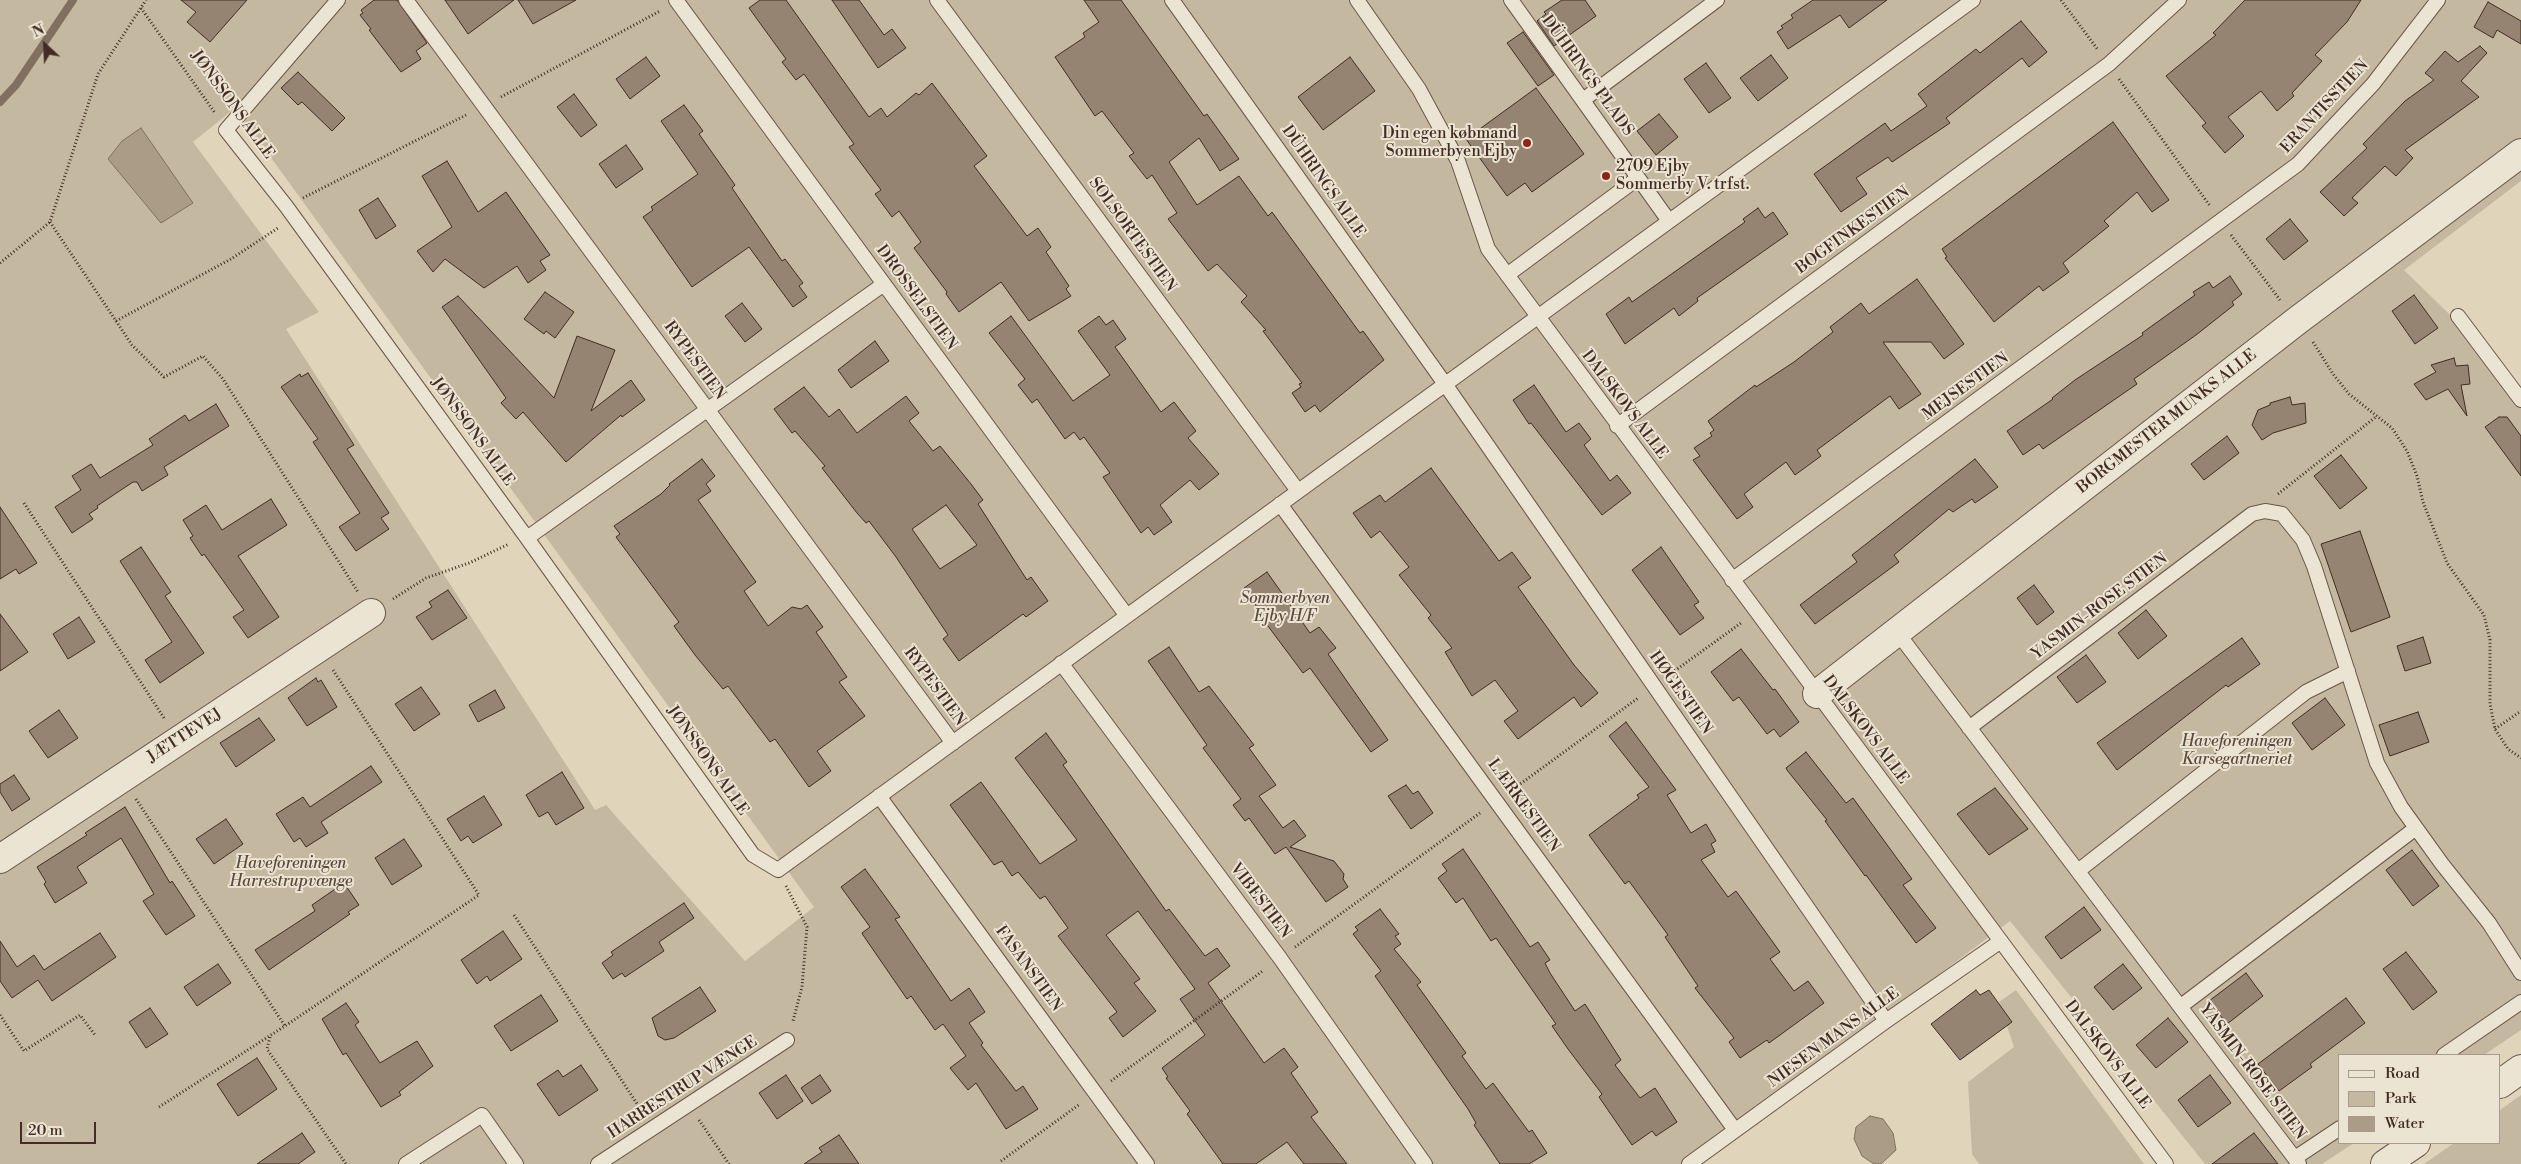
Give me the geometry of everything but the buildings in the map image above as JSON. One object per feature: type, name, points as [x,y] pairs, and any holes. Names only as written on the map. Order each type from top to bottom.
[{"type":"street","name":"BORGMESTER MUNKS ALLE","points":[[1817,694],[2298,320],[2521,153]]},
{"type":"street","name":"JÆTTEVEJ","points":[[0,859],[371,613]]},
{"type":"street","points":[[2501,1083],[2521,1069]]},
{"type":"street","points":[[2385,1164],[2415,1144]]},
{"type":"lane","points":[[226,130],[338,0]]},
{"type":"lane","name":"RYPESTIEN","points":[[406,0],[953,742]]},
{"type":"lane","name":"SOLSORTESTIEN","points":[[937,0],[1298,491]]},
{"type":"lane","name":"DÜHRINGS ALLE","points":[[1172,0],[1445,384]]},
{"type":"lane","points":[[1356,0],[1423,97],[1458,161],[1488,249],[1536,318]]},
{"type":"lane","name":"DÜHRINGS PLADS","points":[[1511,0],[1669,221]]},
{"type":"lane","points":[[1583,100],[1717,0]]},
{"type":"lane","points":[[778,870],[1973,0]]},
{"type":"lane","name":"BOGFINKESTIEN","points":[[1617,426],[2109,64],[2179,0]]},
{"type":"lane","name":"ERANTISSTIEN","points":[[2221,222],[2298,164],[2373,84],[2438,0]]},
{"type":"lane","name":"DROSSELSTIEN","points":[[677,1],[1127,616]]},
{"type":"lane","name":"JØNSSONS ALLE","points":[[226,130],[295,218],[526,536],[753,855],[778,870]]},
{"type":"lane","points":[[1507,276],[1638,178]]},
{"type":"lane","name":"MEJSESTIEN","points":[[1732,580],[2221,222]]},
{"type":"lane","points":[[526,536],[708,410],[884,284]]},
{"type":"lane","points":[[2458,316],[2521,400]]},
{"type":"lane","name":"DALSKOVS ALLE","points":[[1536,318],[2166,1164]]},
{"type":"lane","name":"HØGESTIEN","points":[[1445,384],[1886,1021]]},
{"type":"lane","name":"LÆRKESTIEN","points":[[1280,504],[1735,1130]]},
{"type":"lane","points":[[2252,514],[2265,511],[2282,514],[2303,540],[2348,671],[2377,764],[2401,808],[2489,923],[2521,973]]},
{"type":"lane","name":"YASMIN-ROSE STIEN","points":[[1969,728],[2252,514]]},
{"type":"lane","name":"YASMIN-ROSE STIEN","points":[[1897,632],[2297,1161],[2338,1130]]},
{"type":"lane","name":"VIBESTIEN","points":[[1062,663],[1280,958],[1426,1164]]},
{"type":"lane","points":[[2078,870],[2306,692],[2348,671]]},
{"type":"lane","name":"FASANSTIEN","points":[[879,796],[1147,1164]]},
{"type":"lane","name":"YASMIN-ROSE STIEN","points":[[2181,1006],[2416,828]]},
{"type":"lane","name":"NIESEN MANS ALLE","points":[[1689,1164],[1886,1021],[2001,942]]},
{"type":"lane","points":[[2445,1054],[2521,1002]]},
{"type":"lane","name":"HARRESTRUP VÆNGE","points":[[598,1164],[788,1040]]},
{"type":"lane","points":[[406,1164],[482,1115],[516,1164]]},
{"type":"path","points":[[0,262],[50,222],[98,74],[146,0]]},
{"type":"path","points":[[2061,0],[2268,287],[2298,320],[2333,374],[2349,394],[2392,428],[2407,451],[2417,476],[2423,502],[2447,563],[2484,615],[2490,640],[2490,704],[2495,730],[2508,749],[2521,758]]},
{"type":"path","name":"JØNSSONS ALLE","points":[[141,8],[226,130]]},
{"type":"path","points":[[116,322],[232,259],[295,218]]},
{"type":"path","points":[[50,222],[132,345],[164,377],[203,356],[223,379],[371,613],[426,578],[501,550],[526,536]]},
{"type":"path","points":[[2252,514],[2377,416]]},
{"type":"path","points":[[24,503],[178,741]]},
{"type":"path","points":[[1001,1161],[1756,612]]},
{"type":"path","points":[[159,1106],[270,1036],[479,895],[318,648]]},
{"type":"path","points":[[2495,730],[2521,711]]},
{"type":"path","points":[[122,778],[285,1026]]},
{"type":"path","points":[[778,870],[806,927],[802,987],[788,1040]]},
{"type":"path","points":[[514,914],[653,1128]]},
{"type":"path","points":[[0,1015],[24,1051],[80,1015],[95,1035]]},
{"type":"path","points":[[270,1036],[267,1049],[346,1164]]},
{"type":"path","points":[[689,1105],[729,1164]]},
{"type":"green space","name":"Sommerbyen Ejby H/F","points":[[0,0],[2521,0],[2521,181],[2404,270],[2488,352],[2521,399],[2521,1030],[2485,1054],[2338,1054],[2338,1144],[2352,1144],[2322,1164],[2205,1164],[2010,921],[1687,1164],[0,1164]],"holes":[[[235,108],[814,907],[745,961],[606,805],[595,810],[286,329],[319,312],[193,142]]]},
{"type":"green space","points":[[2016,990],[2144,1164],[1979,1164],[1972,1154],[1968,1082],[2014,1047],[1999,1002]]},
{"type":"green space","points":[[2521,1095],[2521,1164],[2424,1164],[2453,1144],[2501,1144],[2501,1109]]},
{"type":"water","points":[[141,128],[193,203],[161,223],[108,159],[122,141]]},
{"type":"water","points":[[1870,1116],[1883,1119],[1893,1133],[1896,1150],[1881,1164],[1874,1164],[1862,1156],[1854,1139],[1856,1127]]},
{"type":"waterway","points":[[0,102],[16,85],[73,0]]},
{"type":"place","name":"Din egen købmand Sommerbyen Ejby","points":[[1527,143]]},
{"type":"place","name":"2709 Ejby Sommerby V. trfst.","points":[[1606,176]]},
{"type":"park label","name":"Haveforeningen Karsegartneriet","points":[[2237,751]]},
{"type":"park label","name":"Haveforeningen Harrestrupvænge","points":[[291,873]]}]
